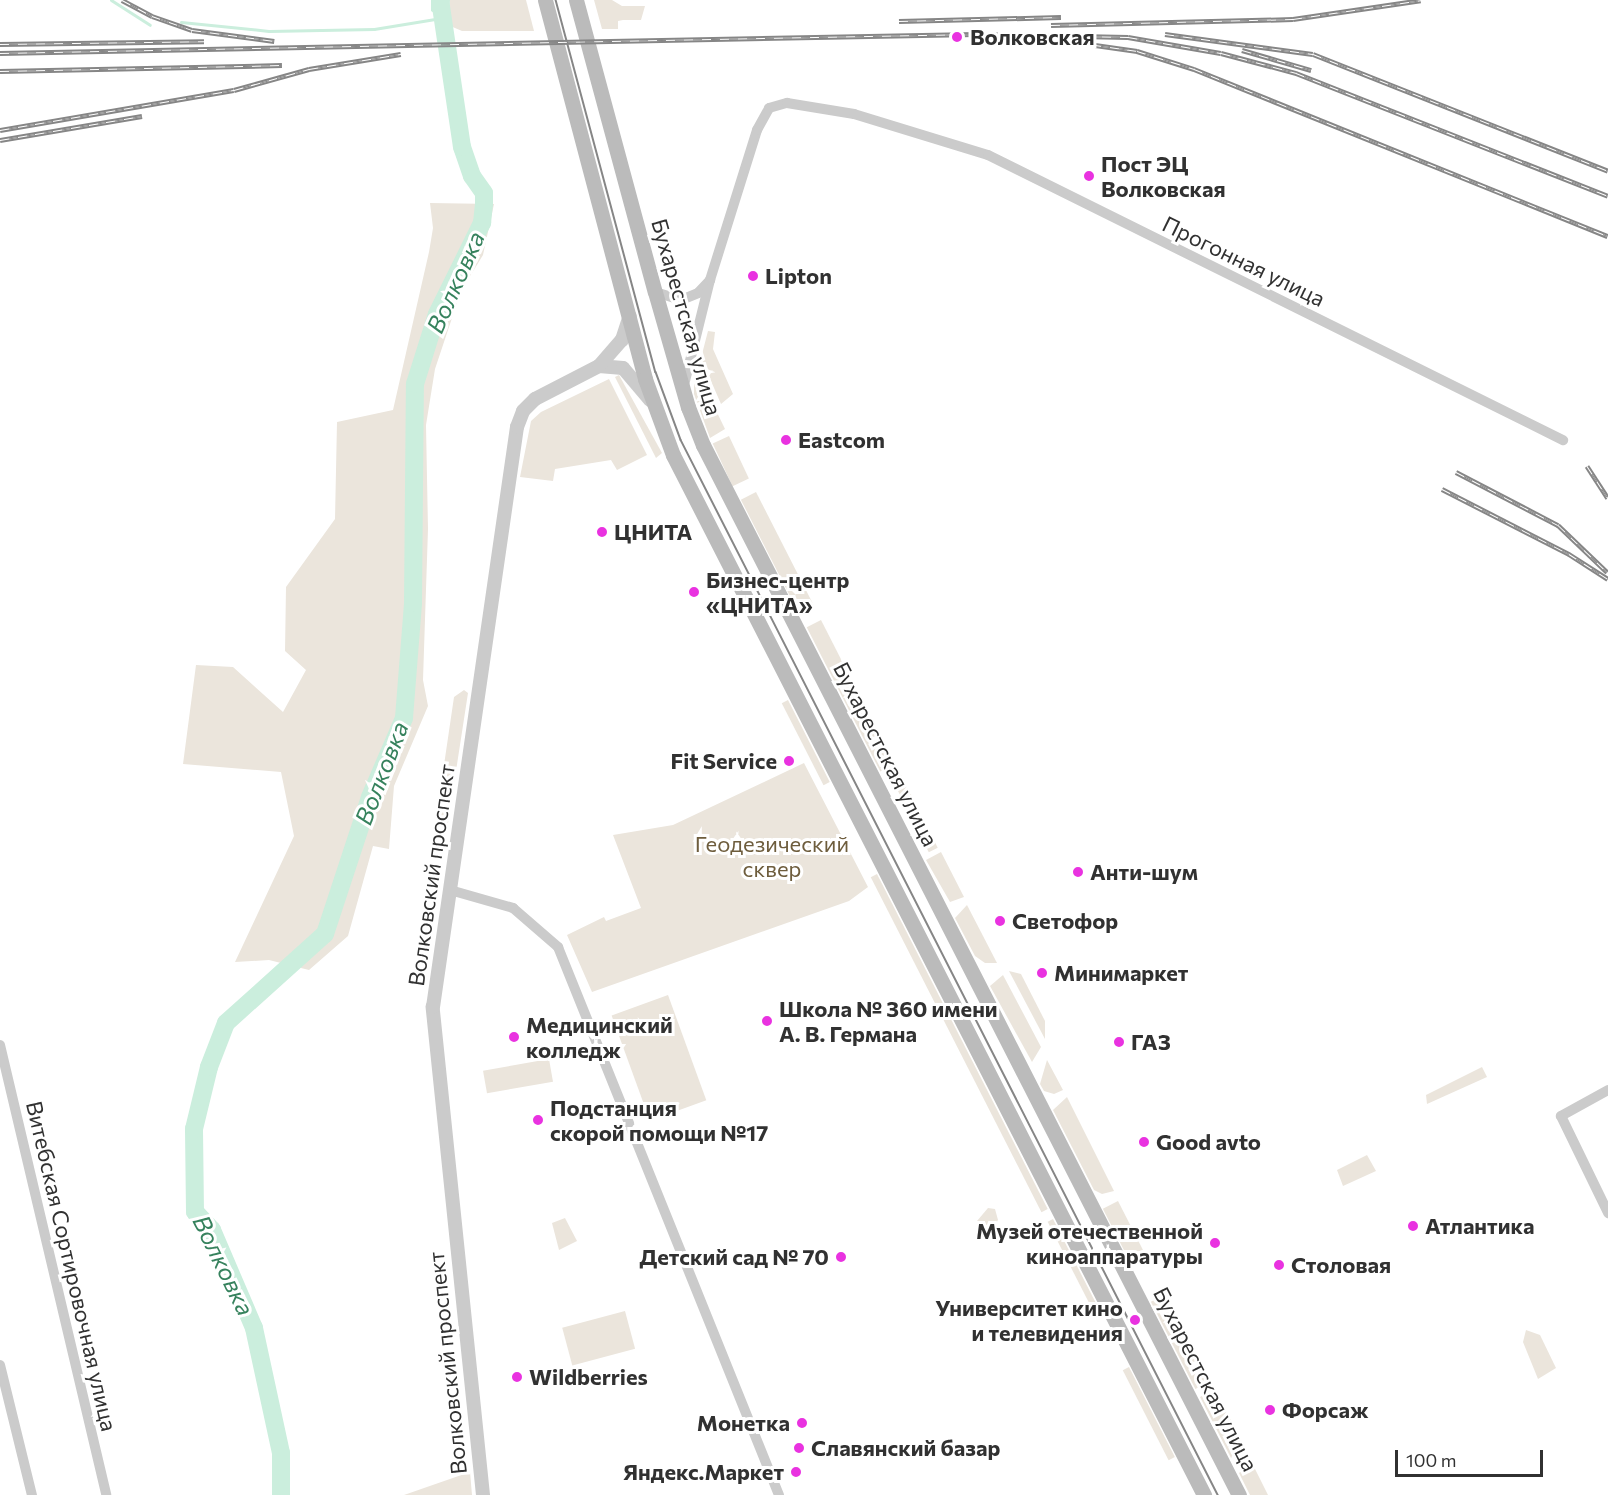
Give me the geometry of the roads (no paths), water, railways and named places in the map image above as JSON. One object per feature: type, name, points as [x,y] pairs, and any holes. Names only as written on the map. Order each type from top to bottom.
[{"type":"main road","points":[[545,0],[653,404],[673,455],[1204,1495]]},
{"type":"main road","name":"Бухарестская улица","points":[[576,0],[655,292],[700,437],[1239,1495]]},
{"type":"street","name":"Прогонная улица","points":[[683,388],[710,280],[766,111],[787,102],[854,114],[988,155],[1563,440]]},
{"type":"street","points":[[655,292],[681,300],[693,297],[710,280]]},
{"type":"street","name":"Волковский проспект","points":[[483,1495],[432,1019],[517,427],[523,411],[535,399],[599,366],[621,340],[630,316]]},
{"type":"street","points":[[599,366],[623,368],[653,404]]},
{"type":"street","points":[[450,890],[513,908],[558,947],[779,1495]]},
{"type":"street","name":"Витебская Сортировочная улица","points":[[0,1045],[106,1495]]},
{"type":"street","points":[[1608,1090],[1561,1116],[1608,1213]]},
{"type":"street","points":[[0,1365],[32,1495]]},
{"type":"waterway","points":[[111,0],[150,25]]},
{"type":"waterway","name":"Волковка","points":[[281,1495],[281,1453],[254,1328],[212,1230],[195,1212],[194,1129],[209,1067],[226,1023],[325,934],[370,797],[404,718],[413,603],[415,384],[437,314],[482,223],[484,204],[484,193],[472,176],[462,147],[440,0]]},
{"type":"waterway","points":[[181,22],[269,31],[374,29],[441,18]]},
{"type":"tram line","points":[[556,0],[656,372],[681,440],[1218,1495]]},
{"type":"railway","points":[[122,0],[152,16],[192,30],[274,41]]},
{"type":"railway","points":[[1051,25],[1293,19],[1421,0]]},
{"type":"railway","points":[[899,21],[1061,17]]},
{"type":"railway","points":[[0,53],[976,34],[1128,37],[1221,53],[1296,73],[1608,196]]},
{"type":"railway","points":[[1165,34],[1313,54],[1608,171]]},
{"type":"railway","points":[[0,44],[204,41]]},
{"type":"railway","points":[[1074,42],[1137,51],[1194,69],[1608,236]]},
{"type":"railway","points":[[1242,50],[1311,70]]},
{"type":"railway","points":[[0,130],[234,90],[309,69],[401,54]]},
{"type":"railway","points":[[0,71],[282,65]]},
{"type":"railway","points":[[0,140],[142,116]]},
{"type":"railway","points":[[1587,466],[1608,498]]},
{"type":"railway","points":[[1456,472],[1558,525],[1607,572]]},
{"type":"railway","points":[[1442,489],[1569,554],[1608,579]]},
{"type":"place","name":"Волковская","points":[[957,37]]},
{"type":"place","name":"Пост ЭЦ Волковская","points":[[1089,176]]},
{"type":"place","name":"Lipton","points":[[753,276]]},
{"type":"place","name":"Eastcom","points":[[786,440]]},
{"type":"place","name":"ЦНИТА","points":[[602,532]]},
{"type":"place","name":"Бизнес-центр «ЦНИТА»","points":[[694,592]]},
{"type":"place","name":"Fit Service","points":[[789,761]]},
{"type":"place","name":"Анти-шум","points":[[1078,872]]},
{"type":"place","name":"Светофор","points":[[1000,921]]},
{"type":"place","name":"Минимаркет","points":[[1042,973]]},
{"type":"place","name":"Школа № 360 имени А. В. Германа","points":[[767,1021]]},
{"type":"place","name":"Медицинский колледж","points":[[514,1037]]},
{"type":"place","name":"ГАЗ","points":[[1119,1042]]},
{"type":"place","name":"Подстанция скорой помощи №17","points":[[538,1120]]},
{"type":"place","name":"Good avto","points":[[1144,1142]]},
{"type":"place","name":"Атлантика","points":[[1413,1226]]},
{"type":"place","name":"Музей отечественной киноаппаратуры","points":[[1215,1243]]},
{"type":"place","name":"Детский сад № 70","points":[[841,1257]]},
{"type":"place","name":"Столовая","points":[[1279,1265]]},
{"type":"place","name":"Университет кино и телевидения","points":[[1135,1320]]},
{"type":"place","name":"Wildberries","points":[[517,1377]]},
{"type":"place","name":"Форсаж","points":[[1270,1410]]},
{"type":"place","name":"Монетка","points":[[802,1423]]},
{"type":"place","name":"Славянский базар","points":[[799,1448]]},
{"type":"place","name":"Яндекс.Маркет","points":[[796,1472]]},
{"type":"park label","name":"Геодезический сквер","points":[[772,856]]}]
